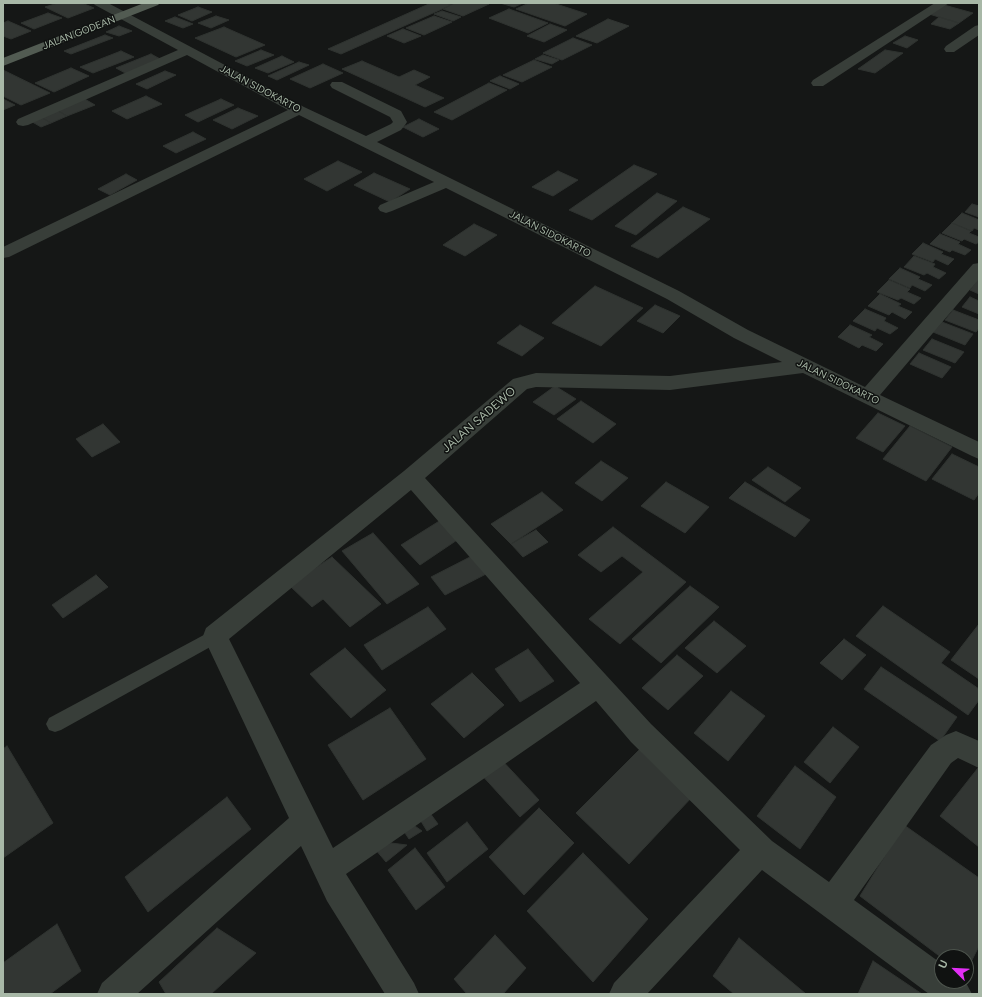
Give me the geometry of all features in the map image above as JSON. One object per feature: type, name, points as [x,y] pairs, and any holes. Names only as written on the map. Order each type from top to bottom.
[{"type":"main road","name":"JALAN GODEAN","points":[[3,62],[154,3]]},
{"type":"street","name":"JALAN SIDOKARTO","points":[[99,3],[299,110],[673,295],[741,334],[979,451]]},
{"type":"street","points":[[818,83],[943,3]]},
{"type":"street","points":[[950,49],[979,29]]},
{"type":"street","points":[[23,122],[187,51]]},
{"type":"street","points":[[337,85],[396,114],[400,122],[396,126],[366,142]]},
{"type":"street","points":[[3,253],[299,110]]},
{"type":"street","points":[[386,208],[447,182]]},
{"type":"street","points":[[868,396],[979,268]]},
{"type":"street","name":"JALAN SADEWO","points":[[215,636],[412,478],[520,384],[536,380],[670,382],[805,366]]},
{"type":"street","points":[[412,478],[641,733],[761,850],[956,994]]},
{"type":"street","points":[[215,636],[338,890],[403,994]]},
{"type":"street","points":[[327,869],[598,685]]},
{"type":"street","points":[[833,903],[941,754],[956,744],[979,755]]},
{"type":"street","points":[[113,994],[305,823]]},
{"type":"street","points":[[625,994],[761,850]]},
{"type":"lane","points":[[55,724],[215,636]]},
{"type":"building","points":[[58,3],[82,3],[94,8],[68,18],[45,7]]},
{"type":"building","points":[[431,3],[446,3],[451,5],[341,54],[328,49]]},
{"type":"building","points":[[455,3],[489,4],[463,16],[443,9]]},
{"type":"building","points":[[500,3],[523,3],[514,7]]},
{"type":"building","points":[[529,3],[553,3],[587,14],[565,26],[516,9]]},
{"type":"building","points":[[944,5],[973,13],[959,23],[929,14]]},
{"type":"building","points":[[198,7],[212,12],[192,21],[178,15]]},
{"type":"building","points":[[509,9],[548,23],[528,33],[489,18]]},
{"type":"building","points":[[442,11],[461,17],[453,21],[434,14]]},
{"type":"building","points":[[48,13],[62,18],[34,29],[21,23]]},
{"type":"building","points":[[216,16],[229,20],[211,28],[198,23]]},
{"type":"building","points":[[434,16],[452,22],[424,35],[406,28]]},
{"type":"building","points":[[175,17],[193,24],[183,28],[165,21]]},
{"type":"building","points":[[939,17],[959,23],[950,29],[931,24]]},
{"type":"building","points":[[608,19],[629,26],[597,43],[576,36]]},
{"type":"building","points":[[8,21],[31,31],[11,39],[3,36],[3,23]]},
{"type":"building","points":[[550,24],[567,30],[544,42],[527,36]]},
{"type":"building","points":[[119,26],[132,31],[119,36],[106,32]]},
{"type":"building","points":[[224,27],[265,45],[236,57],[195,38]]},
{"type":"building","points":[[403,29],[421,36],[404,43],[387,36]]},
{"type":"building","points":[[105,35],[113,38],[71,54],[64,51]]},
{"type":"building","points":[[905,36],[918,40],[907,48],[893,43]]},
{"type":"building","points":[[573,38],[592,45],[562,60],[543,53]]},
{"type":"building","points":[[261,50],[274,55],[247,66],[235,61]]},
{"type":"building","points":[[885,50],[903,53],[875,73],[858,69]]},
{"type":"building","points":[[121,51],[134,57],[93,73],[80,67]]},
{"type":"building","points":[[151,54],[162,60],[127,74],[116,68]]},
{"type":"building","points":[[543,55],[559,60],[552,64],[535,59]]},
{"type":"building","points":[[282,56],[294,62],[268,73],[255,68]]},
{"type":"building","points":[[534,60],[552,67],[522,82],[503,75]]},
{"type":"building","points":[[362,61],[399,77],[414,70],[430,77],[415,85],[444,98],[425,107],[342,69]]},
{"type":"building","points":[[299,62],[309,65],[277,80],[268,76]]},
{"type":"building","points":[[323,64],[343,73],[310,88],[290,79]]},
{"type":"building","points":[[71,68],[89,76],[54,92],[35,83]]},
{"type":"building","points":[[3,70],[50,93],[21,105],[3,96]]},
{"type":"building","points":[[165,71],[176,75],[147,89],[136,84]]},
{"type":"building","points":[[500,76],[519,84],[510,89],[490,81]]},
{"type":"building","points":[[489,83],[507,90],[452,120],[434,112]]},
{"type":"building","points":[[146,96],[162,104],[127,119],[112,111]]},
{"type":"building","points":[[83,98],[95,105],[67,116],[55,109]]},
{"type":"building","points":[[3,99],[15,105],[3,110]]},
{"type":"building","points":[[221,99],[234,105],[198,122],[185,115]]},
{"type":"building","points":[[238,108],[258,116],[232,129],[213,120]]},
{"type":"building","points":[[55,109],[67,116],[51,123],[39,116]]},
{"type":"building","points":[[39,116],[51,123],[41,127],[29,120]]},
{"type":"building","points":[[419,119],[439,129],[423,137],[403,127]]},
{"type":"building","points":[[193,132],[206,139],[176,153],[163,146]]},
{"type":"building","points":[[338,161],[362,172],[327,191],[304,179]]},
{"type":"building","points":[[634,165],[657,174],[592,220],[569,210]]},
{"type":"building","points":[[558,171],[578,180],[553,196],[532,187]]},
{"type":"building","points":[[374,173],[410,189],[390,202],[354,185]]},
{"type":"building","points":[[126,174],[137,180],[110,195],[98,189]]},
{"type":"building","points":[[657,193],[677,201],[636,235],[615,226]]},
{"type":"building","points":[[972,204],[979,206],[979,217],[965,212]]},
{"type":"building","points":[[683,207],[710,219],[658,258],[631,246]]},
{"type":"building","points":[[962,213],[979,220],[979,230],[974,228],[972,231],[952,223]]},
{"type":"building","points":[[952,223],[971,231],[969,233],[979,237],[979,242],[976,244],[964,239],[962,241],[942,233]]},
{"type":"building","points":[[474,224],[497,235],[465,256],[443,245]]},
{"type":"building","points":[[940,234],[960,242],[958,244],[971,250],[965,255],[952,250],[950,252],[930,244]]},
{"type":"building","points":[[923,243],[943,252],[941,254],[954,259],[948,265],[935,259],[933,262],[912,254]]},
{"type":"building","points":[[914,256],[935,264],[933,267],[946,273],[939,279],[927,273],[924,275],[904,267]]},
{"type":"building","points":[[900,268],[920,277],[918,279],[932,285],[925,291],[912,285],[910,288],[889,279]]},
{"type":"building","points":[[889,280],[910,289],[907,292],[921,298],[914,304],[901,298],[898,300],[877,292]]},
{"type":"building","points":[[977,280],[979,281],[979,294],[970,290]]},
{"type":"building","points":[[595,286],[643,308],[601,346],[552,323]]},
{"type":"building","points":[[880,294],[901,304],[898,306],[912,312],[905,319],[892,312],[889,315],[868,306]]},
{"type":"building","points":[[970,297],[979,301],[979,314],[962,307]]},
{"type":"building","points":[[655,305],[680,316],[663,333],[637,321]]},
{"type":"building","points":[[865,309],[886,318],[884,321],[898,328],[890,334],[877,328],[875,331],[853,321]]},
{"type":"building","points":[[953,310],[979,320],[979,328],[976,332],[945,320]]},
{"type":"building","points":[[942,322],[973,334],[965,345],[933,332]]},
{"type":"building","points":[[520,325],[544,338],[522,356],[497,343]]},
{"type":"building","points":[[850,325],[872,335],[869,337],[883,344],[876,351],[862,345],[859,348],[838,337]]},
{"type":"building","points":[[932,339],[964,352],[955,363],[923,350]]},
{"type":"building","points":[[919,353],[951,367],[942,378],[910,364]]},
{"type":"building","points":[[555,386],[576,399],[554,415],[533,402]]},
{"type":"building","points":[[581,401],[616,424],[593,443],[557,419]]},
{"type":"building","points":[[878,413],[905,426],[883,452],[856,438]]},
{"type":"building","points":[[103,424],[120,442],[92,457],[76,439]]},
{"type":"building","points":[[910,426],[952,447],[926,481],[883,459]]},
{"type":"building","points":[[952,454],[979,467],[979,493],[974,500],[932,479]]},
{"type":"building","points":[[601,461],[628,478],[602,501],[575,483]]},
{"type":"building","points":[[768,467],[801,488],[785,502],[752,480]]},
{"type":"building","points":[[666,482],[709,507],[685,533],[641,506]]},
{"type":"building","points":[[745,482],[810,520],[795,537],[729,498]]},
{"type":"building","points":[[542,492],[563,510],[511,544],[491,524]]},
{"type":"building","points":[[441,520],[460,538],[420,565],[401,545]]},
{"type":"building","points":[[613,527],[686,582],[620,644],[589,619],[643,572],[622,556],[601,572],[578,555]]},
{"type":"building","points":[[536,530],[548,542],[523,557],[511,544]]},
{"type":"building","points":[[373,533],[419,584],[387,604],[342,551]]},
{"type":"building","points":[[472,556],[486,574],[445,595],[431,577]]},
{"type":"building","points":[[332,557],[381,604],[350,627],[323,599],[312,607],[289,585]]},
{"type":"building","points":[[96,575],[108,587],[63,618],[52,605]]},
{"type":"building","points":[[690,586],[719,607],[661,663],[632,639]]},
{"type":"building","points":[[883,606],[950,652],[941,663],[979,689],[979,700],[968,715],[856,636]]},
{"type":"building","points":[[428,607],[446,629],[382,670],[364,645]]},
{"type":"building","points":[[714,621],[746,646],[717,673],[685,648]]},
{"type":"building","points":[[979,624],[979,679],[951,660]]},
{"type":"building","points":[[844,639],[866,655],[842,680],[820,663]]},
{"type":"building","points":[[345,648],[386,690],[351,718],[310,674]]},
{"type":"building","points":[[528,649],[554,681],[520,702],[495,669]]},
{"type":"building","points":[[677,655],[703,676],[668,710],[642,688]]},
{"type":"building","points":[[881,667],[957,717],[940,741],[864,689]]},
{"type":"building","points":[[472,673],[504,705],[464,738],[431,704]]},
{"type":"building","points":[[731,691],[765,716],[728,761],[694,733]]},
{"type":"building","points":[[390,708],[426,759],[363,800],[328,745]]},
{"type":"building","points":[[833,727],[859,747],[830,783],[804,762]]},
{"type":"building","points":[[7,746],[53,823],[3,858],[3,749]]},
{"type":"building","points":[[640,749],[693,796],[629,864],[576,813]]},
{"type":"building","points":[[498,756],[539,800],[520,817],[479,772]]},
{"type":"building","points":[[795,766],[836,797],[800,849],[757,816]]},
{"type":"building","points":[[979,768],[979,847],[940,816]]},
{"type":"building","points":[[227,797],[251,829],[148,912],[125,877]]},
{"type":"building","points":[[539,808],[574,843],[524,895],[489,857]]},
{"type":"building","points":[[430,813],[438,824],[427,831],[419,818]]},
{"type":"building","points":[[467,822],[488,849],[447,882],[427,853]]},
{"type":"building","points":[[412,824],[422,831],[409,839],[403,830]]},
{"type":"building","points":[[904,825],[979,878],[979,946],[974,956],[974,949],[934,949],[934,952],[860,896]]},
{"type":"building","points":[[391,843],[407,845],[386,862],[375,849]]},
{"type":"building","points":[[415,848],[445,887],[416,910],[388,870]]},
{"type":"building","points":[[583,853],[648,919],[593,982],[527,911]]},
{"type":"building","points":[[57,924],[81,971],[50,994],[5,994],[3,990],[3,963]]},
{"type":"building","points":[[217,928],[256,953],[211,994],[166,994],[159,982]]},
{"type":"building","points":[[495,935],[526,968],[503,994],[467,994],[454,979]]},
{"type":"building","points":[[739,938],[806,994],[734,994],[713,976]]},
{"type":"building","points":[[873,961],[922,994],[858,994]]}]
